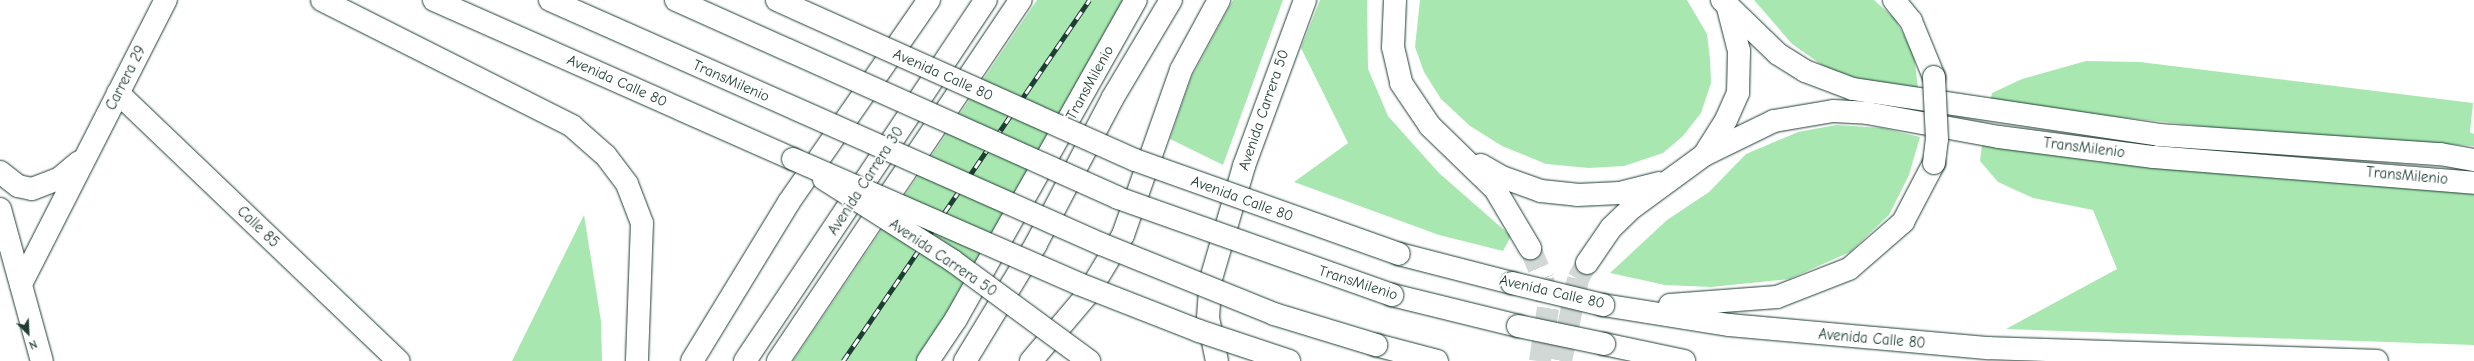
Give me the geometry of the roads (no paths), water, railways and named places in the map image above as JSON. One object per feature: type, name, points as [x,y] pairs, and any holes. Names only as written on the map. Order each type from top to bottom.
[{"type":"main road","name":"Carrera 29","points":[[21,284],[166,0]]},
{"type":"main road","points":[[322,0],[572,126],[606,156],[627,184],[642,223],[637,361]]},
{"type":"main road","name":"Avenida Calle 80","points":[[434,0],[1079,284],[1289,361]]},
{"type":"main road","name":"TransMilenio","points":[[550,0],[1101,244],[1274,314],[1376,345],[1437,361]]},
{"type":"main road","name":"TransMilenio","points":[[676,0],[1118,198],[1392,295],[1518,326],[1684,361]]},
{"type":"main road","name":"Avenida Calle 80","points":[[777,0],[1135,160],[1399,254],[1603,305],[1737,326],[1989,348],[2378,361]]},
{"type":"main road","name":"Avenida Carrera 30","points":[[745,361],[986,0]]},
{"type":"main road","points":[[778,361],[1021,0]]},
{"type":"main road","name":"TransMilenio","points":[[928,361],[956,319],[1136,0]]},
{"type":"main road","points":[[965,361],[1025,264],[1112,99],[1171,0]]},
{"type":"main road","points":[[1031,361],[1087,295],[1112,254],[1150,164],[1181,70],[1219,0]]},
{"type":"main road","name":"Avenida Carrera 50","points":[[1217,361],[1208,318],[1211,279],[1244,166],[1305,0]]},
{"type":"main road","name":"TransMilenio","points":[[1396,0],[1393,47],[1401,83],[1430,126],[1459,152],[1495,189],[1530,248]]},
{"type":"main road","points":[[1603,305],[1722,304],[1777,297],[1819,283],[1849,269],[1891,234],[1912,208],[1934,164],[1937,139],[1934,77],[1911,21],[1894,0]]},
{"type":"main road","points":[[692,361],[788,202],[928,1]]},
{"type":"main road","name":"TransMilenio","points":[[1704,155],[1726,120],[1738,93],[1740,51],[1725,3]]},
{"type":"main road","name":"TransMilenio","points":[[1725,3],[1778,54],[1805,71],[1853,89],[2159,135],[2440,154],[2474,160]]},
{"type":"main road","name":"Calle 85","points":[[118,93],[398,361]]},
{"type":"main road","name":"TransMilenio","points":[[1587,263],[1611,228],[1667,181],[1704,155],[1774,121],[1833,111],[1867,113],[1999,137],[2154,157],[2474,183]]},
{"type":"main road","name":"TransMilenio","points":[[1459,152],[1502,177],[1541,191],[1577,195],[1620,193],[1667,181]]},
{"type":"main road","name":"Carrera 29","points":[[0,172],[18,186],[32,188],[60,178],[86,155]]},
{"type":"main road","name":"Avenida Carrera 50","points":[[793,159],[952,261],[1089,361]]},
{"type":"main road","points":[[0,209],[42,361]]},
{"type":"tunnel","points":[[1530,248],[1543,279],[1548,308],[1540,361]]},
{"type":"tunnel","points":[[1561,361],[1578,279],[1587,263]]},
{"type":"railway","points":[[843,361],[1089,0]]}]
